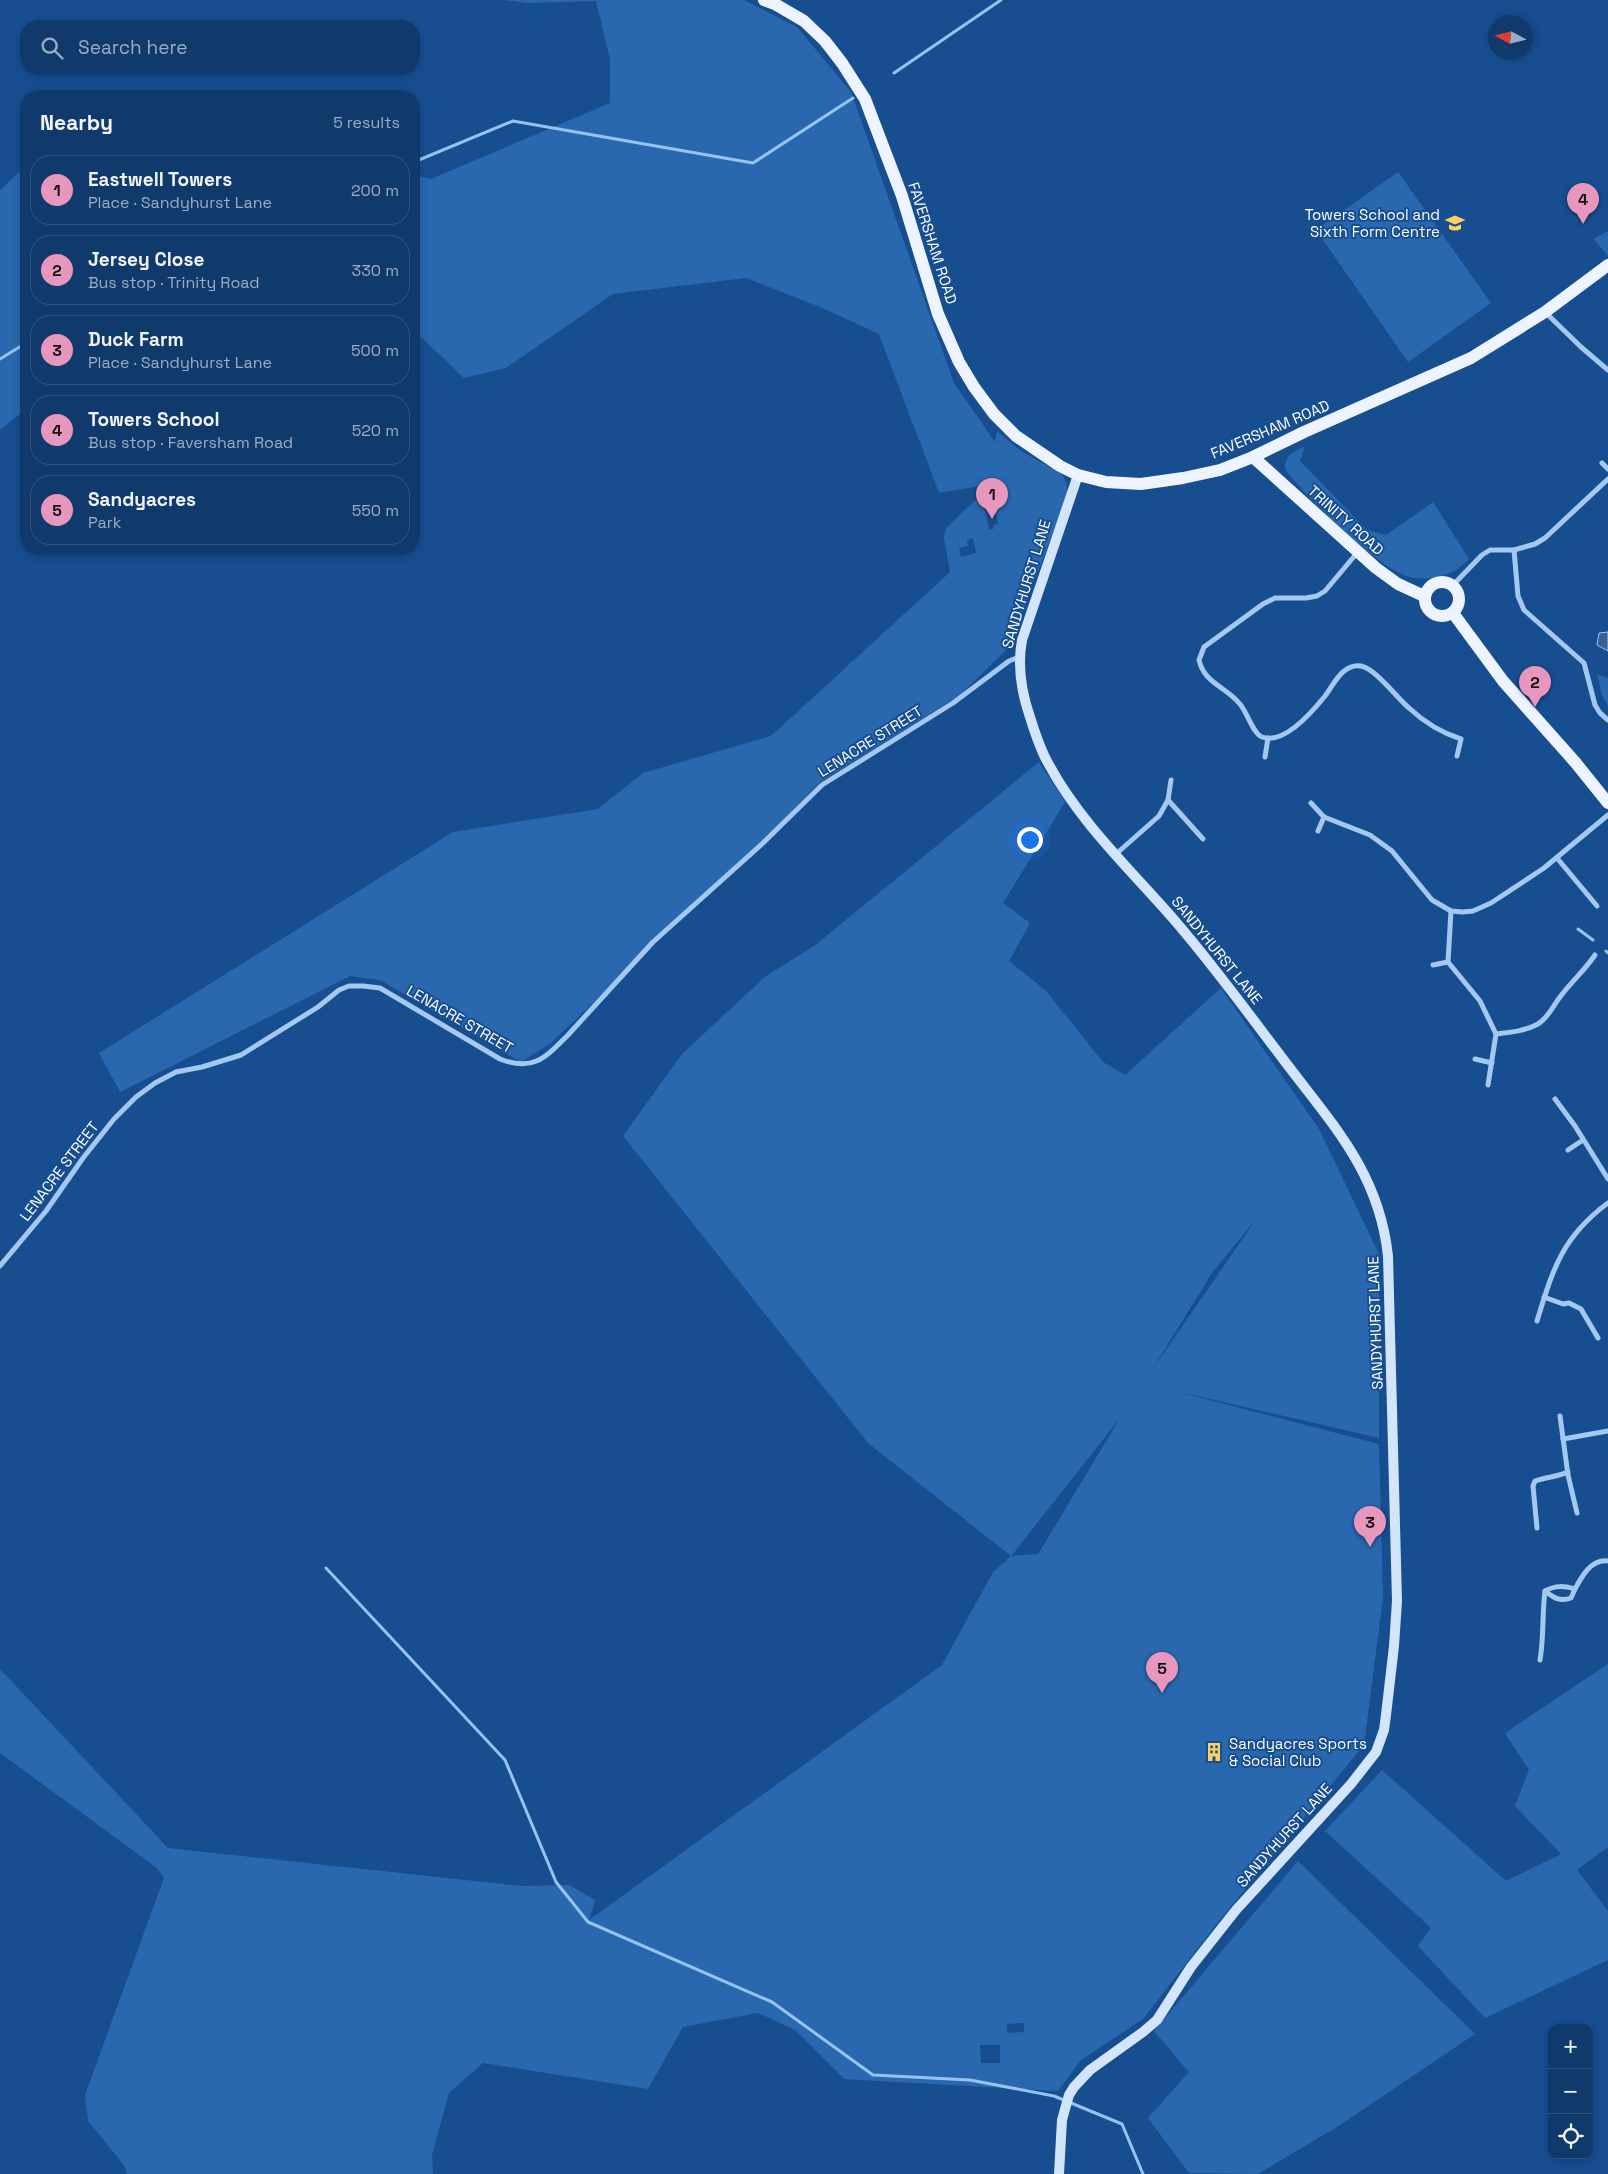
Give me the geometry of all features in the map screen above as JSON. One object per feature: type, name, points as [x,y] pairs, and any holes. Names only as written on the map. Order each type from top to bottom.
[{"type":"main road","name":"FAVERSHAM ROAD","points":[[764,0],[775,4],[804,21],[825,41],[842,63],[864,99],[902,196],[938,314],[959,362],[974,387],[994,414],[1016,436],[1060,466],[1078,475],[1106,482],[1141,484],[1220,470],[1253,457],[1304,432],[1471,358],[1544,312],[1600,269],[1608,265]]},
{"type":"main road","name":"TRINITY ROAD","points":[[1253,457],[1357,553],[1398,584],[1424,596]]},
{"type":"main road","points":[[1447,582],[1456,589],[1459,599],[1456,609],[1443,616],[1433,614],[1426,606],[1424,596],[1430,586],[1436,583],[1447,582]]},
{"type":"main road","points":[[1453,612],[1503,681],[1575,762],[1608,803]]},
{"type":"street","points":[[1544,312],[1608,370]]},
{"type":"street","points":[[1602,463],[1608,469]]},
{"type":"street","name":"SANDYHURST LANE","points":[[1059,2174],[1061,2133],[1065,2107],[1069,2095],[1081,2078],[1157,2020],[1191,1967],[1236,1910],[1351,1784],[1376,1752],[1384,1730],[1394,1646],[1397,1601],[1388,1256],[1383,1221],[1376,1197],[1351,1148],[1320,1105],[1233,992],[1176,922],[1072,802],[1047,761],[1026,705],[1018,657],[1029,615],[1078,475]]},
{"type":"street","points":[[1452,585],[1482,555],[1490,550],[1514,550],[1535,544],[1545,538],[1608,479]]},
{"type":"street","points":[[1514,550],[1518,596],[1524,610],[1584,663],[1595,704],[1608,720]]},
{"type":"street","points":[[1357,553],[1330,585],[1317,596],[1275,598],[1204,647],[1199,660],[1205,676],[1238,701],[1247,713],[1256,733],[1268,738],[1283,736],[1292,730],[1326,695],[1342,673],[1348,669],[1363,666],[1372,670],[1411,710],[1437,728],[1461,739],[1457,756]]},
{"type":"street","name":"LENACRE STREET","points":[[0,1266],[46,1211],[83,1158],[114,1119],[136,1097],[155,1082],[176,1072],[202,1068],[241,1055],[318,1007],[339,990],[349,986],[380,988],[500,1059],[515,1065],[535,1062],[568,1035],[653,942],[764,843],[822,785],[953,703],[1009,661],[1018,657]]},
{"type":"street","points":[[1265,757],[1268,738]]},
{"type":"street","points":[[1116,854],[1159,816],[1168,800],[1171,780]]},
{"type":"street","points":[[1168,800],[1203,839]]},
{"type":"street","points":[[1311,803],[1324,817],[1370,835],[1392,851],[1426,894],[1451,912],[1480,909],[1537,873],[1608,814]]},
{"type":"street","points":[[1318,831],[1324,817]]},
{"type":"street","points":[[1557,858],[1597,906]]},
{"type":"street","points":[[1451,912],[1448,962],[1480,1001],[1496,1034],[1488,1085]]},
{"type":"street","points":[[1496,1034],[1521,1031],[1546,1018],[1561,995],[1579,977],[1595,955]]},
{"type":"street","points":[[1432,965],[1448,962]]},
{"type":"street","points":[[1475,1059],[1492,1063]]},
{"type":"street","points":[[1555,1099],[1608,1178]]},
{"type":"street","points":[[1568,1150],[1584,1140]]},
{"type":"street","points":[[1537,1321],[1560,1257],[1576,1231],[1592,1215],[1608,1203]]},
{"type":"street","points":[[1544,1298],[1563,1304],[1569,1303],[1581,1309],[1598,1338]]},
{"type":"street","points":[[1560,1416],[1568,1472],[1577,1513]]},
{"type":"street","points":[[1563,1439],[1608,1431]]},
{"type":"street","points":[[1537,1528],[1534,1479],[1561,1476],[1568,1472]]},
{"type":"street","points":[[1545,1591],[1554,1598],[1564,1601],[1572,1598],[1586,1570],[1594,1564],[1608,1561]]},
{"type":"street","points":[[1545,1591],[1552,1587],[1563,1586],[1575,1589]]},
{"type":"street","points":[[1540,1660],[1545,1591]]},
{"type":"shaded area","points":[[505,0],[744,0],[797,27],[851,92],[954,383],[995,442],[997,431],[1021,451],[1062,474],[1067,484],[1067,492],[1059,517],[1009,647],[960,695],[819,783],[761,843],[551,1043],[521,1062],[380,980],[350,976],[120,1092],[99,1053],[453,832],[598,809],[643,773],[771,736],[950,572],[944,538],[946,528],[982,494],[989,530],[998,524],[996,513],[990,514],[988,501],[992,490],[998,483],[939,493],[879,334],[820,307],[746,278],[613,294],[506,368],[464,378],[420,338],[420,176],[431,179],[610,103],[610,59],[596,1],[527,3]],"holes":[[[973,538],[976,553],[961,557],[959,548],[968,546],[967,540]]]},
{"type":"shaded area","points":[[20,172],[20,414],[0,430],[0,190]]},
{"type":"shaded area","points":[[1398,172],[1491,303],[1408,362],[1316,230]]},
{"type":"shaded area","points":[[1608,231],[1608,256],[1594,239]]},
{"type":"shaded area","points":[[1305,446],[1300,461],[1367,530],[1386,535],[1433,502],[1469,559],[1450,573],[1426,578],[1410,577],[1397,572],[1380,561],[1326,514],[1286,471],[1285,462],[1287,459]]},
{"type":"shaded area","points":[[1608,632],[1608,651],[1597,645],[1599,633]]},
{"type":"shaded area","points":[[1597,674],[1608,678],[1608,706],[1602,695]]},
{"type":"shaded area","points":[[1039,762],[1065,802],[1003,903],[1030,923],[1009,961],[1046,991],[1103,1062],[1125,1075],[1221,988],[1319,1129],[1379,1254],[1379,1438],[1171,1390],[1379,1444],[1383,1597],[1364,1745],[1219,1921],[1143,2019],[1081,2060],[1058,2091],[844,2079],[795,2030],[758,2013],[683,2027],[648,2089],[483,2063],[449,2093],[432,2155],[433,2174],[127,2174],[124,2165],[88,2121],[85,2095],[164,1878],[157,1868],[0,1753],[0,1669],[168,1848],[521,1886],[569,1885],[595,1900],[589,1920],[942,1665],[993,1572],[1011,1556],[868,1443],[623,1136],[682,1054],[766,976],[814,946]],"holes":[[[1257,1218],[1152,1370],[1212,1273]],[[1120,1418],[1038,1554],[1012,1555]],[[1024,2023],[1024,2032],[1007,2033],[1007,2024]],[[980,2045],[1000,2045],[1000,2063],[981,2063]]]},
{"type":"shaded area","points":[[1608,1664],[1608,1847],[1577,1870],[1608,1911],[1608,1960],[1485,2018],[1418,1946],[1431,1928],[1325,1831],[1382,1770],[1506,1881],[1561,1854],[1515,1806],[1529,1770],[1505,1733]]},
{"type":"shaded area","points":[[1298,1861],[1475,2034],[1337,2127],[1258,2174],[1189,2173],[1148,2118],[1189,2072],[1154,2031]]},
{"type":"waterway","points":[[894,73],[1001,0]]},
{"type":"waterway","points":[[420,160],[513,121],[753,163],[853,98]]},
{"type":"waterway","points":[[0,359],[20,347]]},
{"type":"waterway","points":[[1578,929],[1593,940]]},
{"type":"waterway","points":[[326,1568],[505,1760],[556,1882],[588,1922],[772,2002],[873,2075],[970,2080],[1054,2096],[1122,2124],[1143,2174]]},
{"type":"place","name":"Towers School and Sixth Form Centre","points":[[1455,223]]},
{"type":"place","name":"Towers School","points":[[1583,224]]},
{"type":"place","name":"Eastwell Towers","points":[[992,519]]},
{"type":"place","name":"Jersey Close","points":[[1535,707]]},
{"type":"place","name":"Duck Farm","points":[[1370,1547]]},
{"type":"place","name":"Sandyacres","points":[[1162,1693]]},
{"type":"place","name":"Sandyacres Sports & Social Club","points":[[1214,1752]]}]
